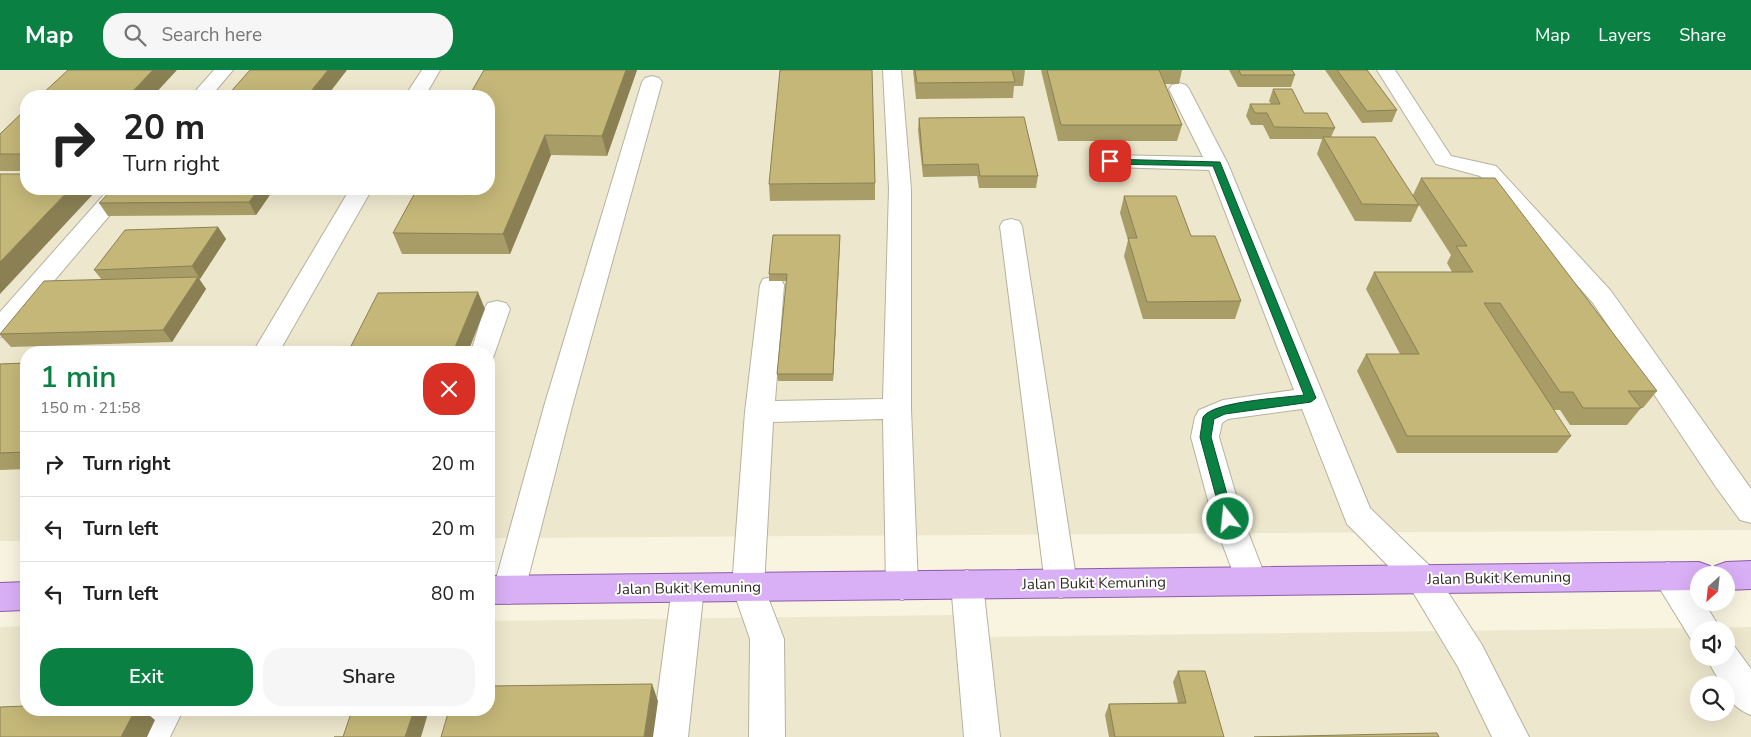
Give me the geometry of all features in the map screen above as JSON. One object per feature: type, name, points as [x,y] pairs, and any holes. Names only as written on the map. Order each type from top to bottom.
[{"type":"main road","points":[[1735,576],[1751,575]]},
{"type":"main road","name":"Jalan Bukit Kemuning","points":[[499,590],[1683,576]]},
{"type":"main road","points":[[0,597],[20,596]]},
{"type":"street","points":[[206,90],[224,70]]},
{"type":"street","points":[[419,90],[431,70]]},
{"type":"street","points":[[892,70],[900,189],[897,409],[902,586]]},
{"type":"street","points":[[1386,70],[1443,160],[1488,171],[1602,297],[1726,479],[1751,511]]},
{"type":"street","points":[[499,590],[559,403],[652,82]]},
{"type":"street","points":[[1179,90],[1217,164],[1358,515],[1422,579],[1470,656],[1511,737]]},
{"type":"street","points":[[1110,161],[1217,164]]},
{"type":"street","points":[[0,328],[116,195]]},
{"type":"street","points":[[269,346],[358,195]]},
{"type":"street","points":[[1011,226],[1061,584]]},
{"type":"street","points":[[766,737],[766,640],[748,587],[759,412],[772,285]]},
{"type":"street","points":[[486,346],[498,309]]},
{"type":"street","points":[[1251,581],[1228,519],[1205,437],[1209,417],[1223,410],[1311,398]]},
{"type":"street","points":[[759,412],[897,409]]},
{"type":"street","points":[[1683,576],[1700,621]]},
{"type":"street","points":[[967,584],[982,737]]},
{"type":"street","points":[[670,737],[688,588]]},
{"type":"street","points":[[1729,666],[1751,698]]},
{"type":"street","points":[[151,737],[162,716]]},
{"type":"shaded area","points":[[0,70],[1751,70],[1751,530],[495,538],[495,346],[20,346],[20,541],[0,541]]},
{"type":"shaded area","points":[[953,615],[963,737],[0,737],[0,627],[20,626],[20,716],[495,716],[495,621]]},
{"type":"shaded area","points":[[1735,627],[1751,627],[1751,737],[998,737],[987,637],[1690,628],[1690,666],[1735,666]]},
{"type":"building","points":[[68,70],[153,70],[134,90],[46,90]]},
{"type":"building","points":[[250,70],[328,70],[312,90],[232,90]]},
{"type":"building","points":[[484,70],[626,70],[602,136],[545,135],[503,234],[393,233],[414,195],[495,195],[495,90],[472,90]]},
{"type":"building","points":[[780,70],[872,70],[875,183],[769,184]]},
{"type":"building","points":[[915,70],[1012,70],[1015,82],[917,83]]},
{"type":"building","points":[[1047,70],[1159,70],[1182,125],[1061,125]]},
{"type":"building","points":[[1239,70],[1292,70],[1295,75],[1241,75]]},
{"type":"building","points":[[1337,70],[1367,70],[1397,110],[1367,111]]},
{"type":"building","points":[[1273,89],[1292,89],[1304,113],[1327,113],[1335,128],[1274,127],[1267,113],[1255,113],[1250,104],[1280,104]]},
{"type":"building","points":[[20,115],[20,154],[0,154],[0,134]]},
{"type":"building","points":[[1024,117],[1038,176],[980,176],[978,164],[923,165],[919,118]]},
{"type":"building","points":[[1323,137],[1375,137],[1419,205],[1362,204]]},
{"type":"building","points":[[0,174],[20,174],[20,195],[64,195],[0,262]]},
{"type":"building","points":[[1421,178],[1495,178],[1657,391],[1628,391],[1641,408],[1583,408],[1573,392],[1560,392],[1500,303],[1484,303],[1571,436],[1407,436],[1366,354],[1419,354],[1374,272],[1473,272],[1456,246],[1467,246]]},
{"type":"building","points":[[106,195],[254,195],[249,202],[99,203]]},
{"type":"building","points":[[1124,196],[1176,196],[1191,236],[1215,236],[1241,301],[1147,302],[1128,238],[1137,238]]},
{"type":"building","points":[[218,227],[192,266],[94,270],[125,230]]},
{"type":"building","points":[[773,235],[840,235],[833,374],[777,374],[787,274],[769,274]]},
{"type":"building","points":[[198,277],[163,330],[0,334],[44,281]]},
{"type":"building","points":[[478,292],[456,346],[351,346],[378,293]]},
{"type":"building","points":[[20,363],[20,452],[0,453],[0,364]]},
{"type":"building","points":[[1178,671],[1205,671],[1224,737],[1115,737],[1109,704],[1186,703]]},
{"type":"building","points":[[652,684],[644,737],[441,737],[447,716],[495,716],[495,686]]},
{"type":"building","points":[[20,706],[20,716],[132,716],[121,737],[0,737],[0,707]]},
{"type":"building","points":[[350,716],[412,716],[405,737],[343,737]]},
{"type":"building","points":[[1437,733],[1439,737],[1254,737]]},
{"type":"route","points":[[1110,161],[1217,164],[1311,398],[1223,410],[1209,417],[1205,437],[1228,519]]}]
